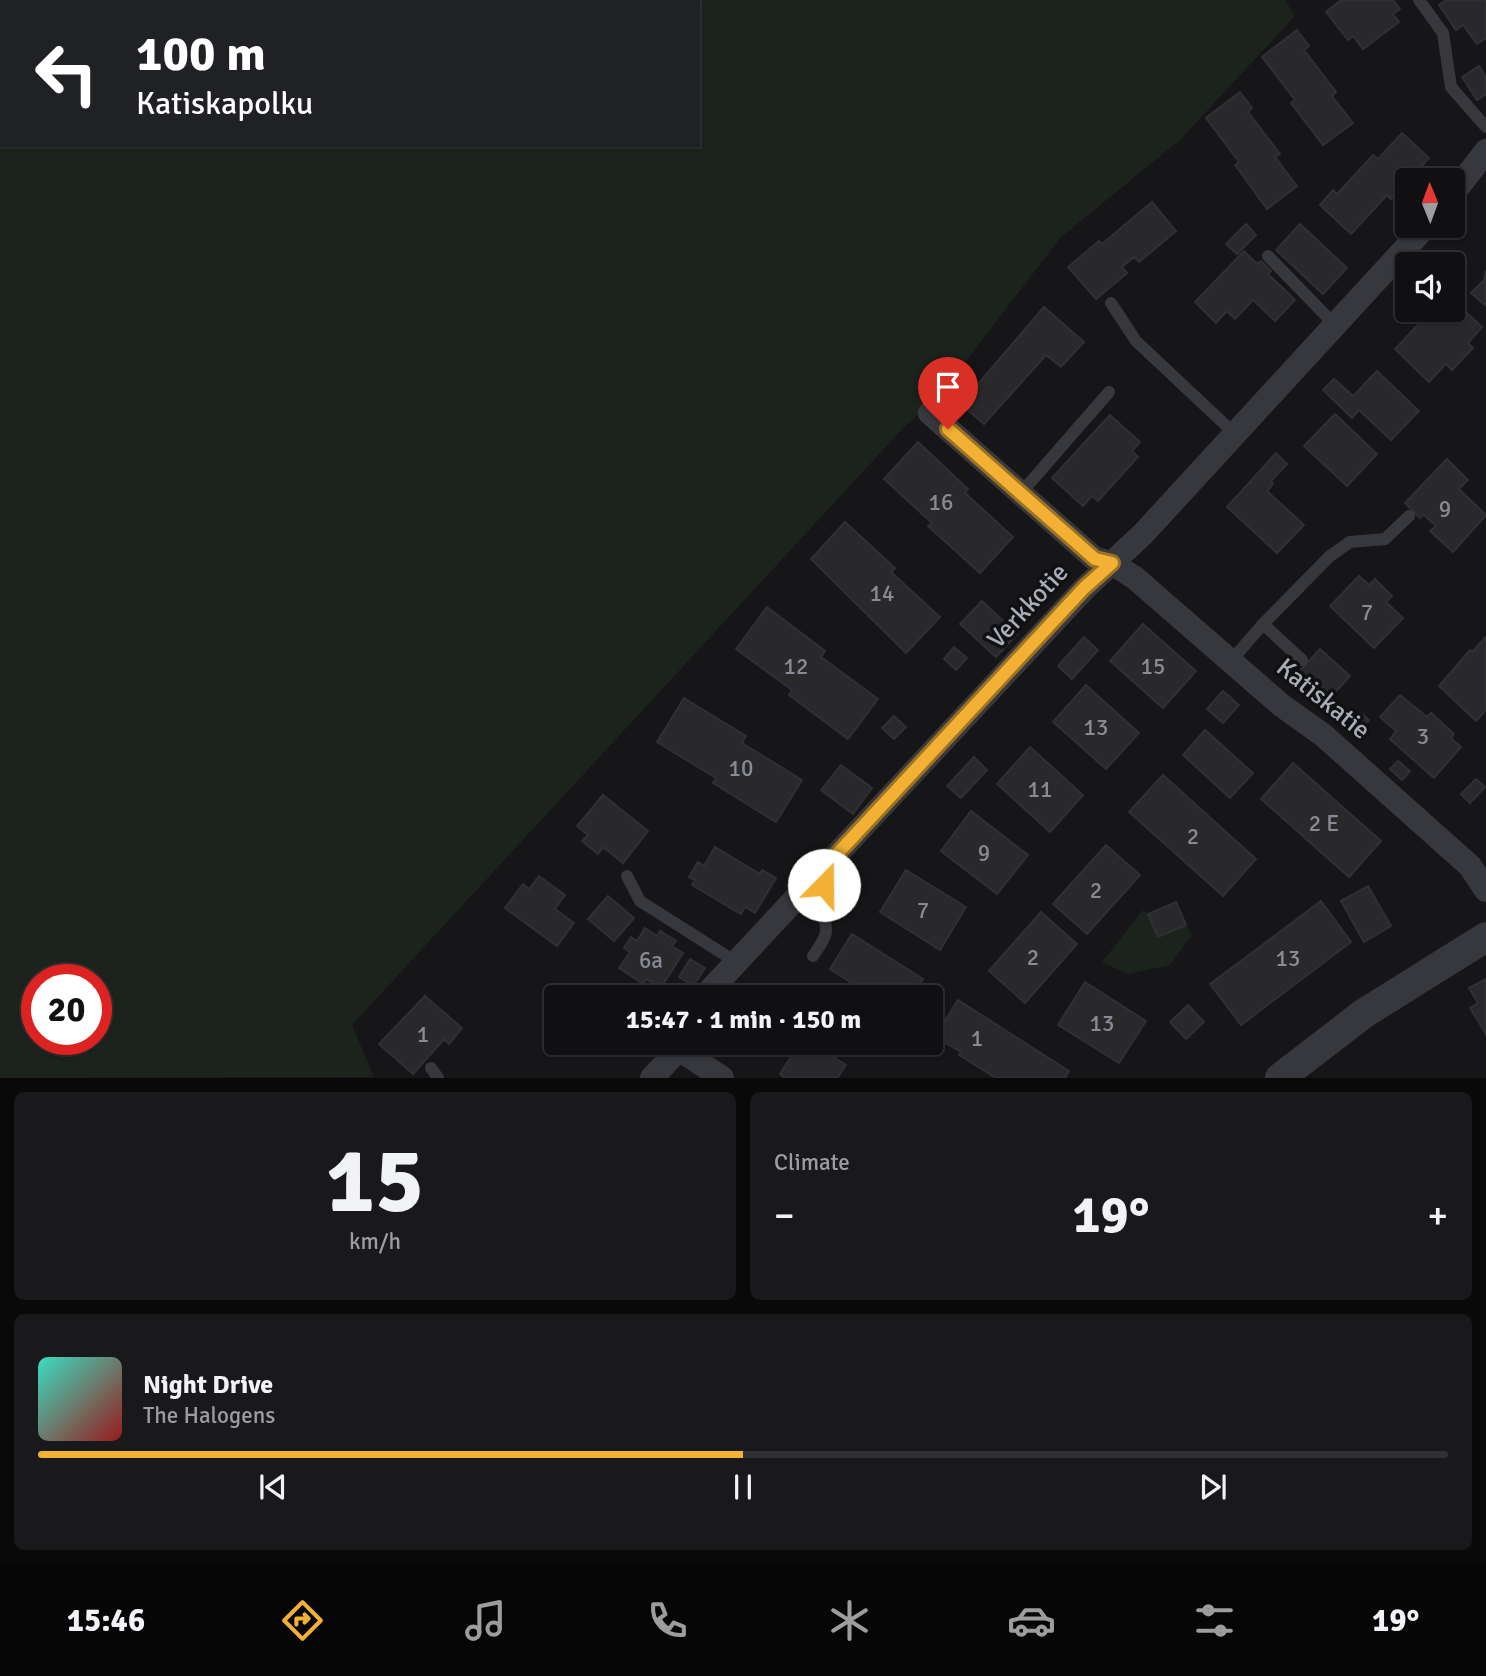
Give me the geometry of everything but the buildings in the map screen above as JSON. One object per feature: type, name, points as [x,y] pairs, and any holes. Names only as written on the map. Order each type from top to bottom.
[{"type":"street","points":[[1465,178],[1486,151]]},
{"type":"street","name":"Verkkotie","points":[[716,985],[1084,588],[1143,534],[1415,238]]},
{"type":"street","name":"Katiskatie","points":[[930,413],[1095,559],[1112,563],[1135,578],[1281,705],[1323,735],[1461,857],[1486,890]]},
{"type":"street","points":[[1280,1077],[1363,1014],[1486,937]]},
{"type":"street","points":[[652,1077],[670,1055]]},
{"type":"street","points":[[691,1055],[722,1077]]},
{"type":"lane","points":[[1419,0],[1443,33],[1451,87],[1486,127]]},
{"type":"lane","points":[[1268,256],[1335,325]]},
{"type":"lane","points":[[1111,303],[1136,341],[1235,434]]},
{"type":"lane","points":[[1021,494],[1109,392]]},
{"type":"lane","points":[[1231,661],[1330,556],[1350,541],[1385,539],[1409,516]]},
{"type":"lane","points":[[1263,624],[1302,660]]},
{"type":"lane","points":[[813,956],[826,938],[828,927],[822,904],[826,866]]},
{"type":"lane","points":[[627,876],[640,901],[736,962]]},
{"type":"shaded area","points":[[700,0],[1285,0],[1295,16],[1181,139],[1060,238],[938,398],[905,426],[352,1025],[374,1077],[0,1078],[0,147],[700,147]]},
{"type":"shaded area","points":[[1143,910],[1148,914],[1158,937],[1186,925],[1192,935],[1170,965],[1127,974],[1102,962]]},
{"type":"route","points":[[824,885],[826,866],[1084,588],[1112,563],[1095,559],[948,429]]}]
